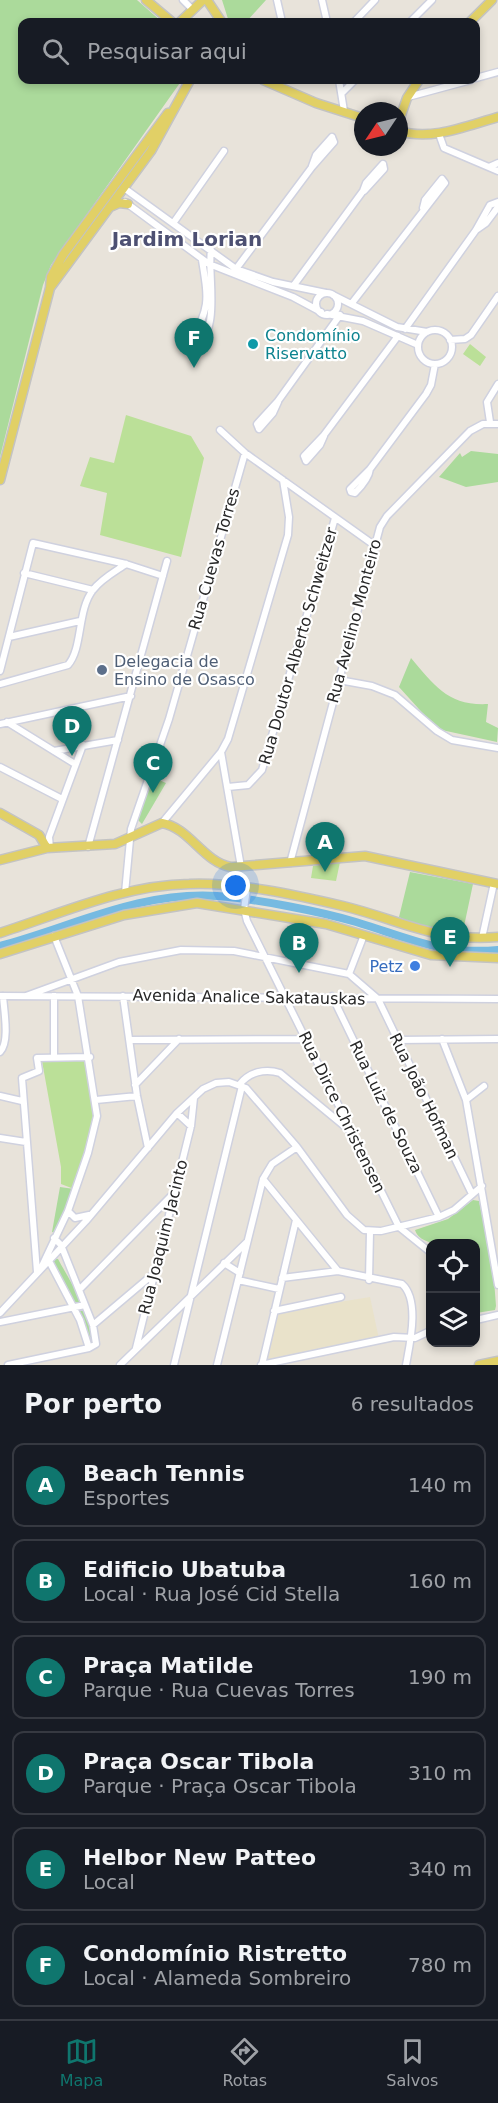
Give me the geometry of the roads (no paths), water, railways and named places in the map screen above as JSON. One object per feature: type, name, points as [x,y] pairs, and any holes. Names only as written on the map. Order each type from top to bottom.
[{"type":"main road","points":[[146,0],[166,18]]},
{"type":"main road","points":[[184,18],[205,0],[218,18]]},
{"type":"main road","points":[[216,0],[220,18]]},
{"type":"main road","points":[[474,18],[492,0]]},
{"type":"main road","points":[[0,480],[50,288],[65,260],[116,190],[188,84]]},
{"type":"main road","points":[[280,84],[316,104],[354,115]]},
{"type":"main road","points":[[406,102],[416,84]]},
{"type":"main road","points":[[408,134],[440,134],[498,117]]},
{"type":"main road","points":[[65,260],[108,209],[116,190]]},
{"type":"main road","points":[[108,209],[116,204],[128,204]]},
{"type":"main road","points":[[0,813],[39,835],[48,848]]},
{"type":"main road","points":[[0,860],[33,850],[88,848],[115,844],[162,823],[177,829],[220,865],[242,867],[365,856],[496,883]]},
{"type":"main road","points":[[29,830],[33,850]]},
{"type":"main road","points":[[0,933],[124,893],[187,884],[343,906],[437,935],[498,937]]},
{"type":"main road","points":[[0,954],[124,915],[197,903],[244,908],[326,924],[431,955],[498,958]]},
{"type":"main road","points":[[479,1365],[498,1361]]},
{"type":"street","points":[[183,0],[193,10]]},
{"type":"street","points":[[277,0],[281,18]]},
{"type":"street","points":[[322,0],[326,18]]},
{"type":"street","points":[[358,18],[375,0]]},
{"type":"street","points":[[414,18],[432,0]]},
{"type":"street","points":[[480,77],[498,72]]},
{"type":"street","points":[[340,84],[344,111]]},
{"type":"street","points":[[342,93],[351,84]]},
{"type":"street","points":[[407,98],[457,84]]},
{"type":"street","points":[[440,134],[444,148],[498,171]]},
{"type":"street","points":[[236,268],[312,167],[334,142],[333,138],[328,139],[316,154],[312,167]]},
{"type":"street","points":[[174,222],[224,151]]},
{"type":"street","points":[[489,167],[498,163]]},
{"type":"street","points":[[352,303],[423,208],[445,183],[442,178],[425,200],[423,208]]},
{"type":"street","points":[[116,190],[143,216],[209,264],[293,297],[324,313],[363,321],[398,336],[418,345],[424,360],[435,364]]},
{"type":"street","points":[[116,190],[150,206],[236,268],[267,280],[330,294],[405,329],[427,332],[438,330],[450,340],[465,339],[498,296]]},
{"type":"street","points":[[294,285],[363,191]]},
{"type":"street","points":[[405,329],[476,230],[486,222],[498,204]]},
{"type":"street","points":[[143,216],[148,212],[150,206]]},
{"type":"street","points":[[187,249],[197,249],[197,239]]},
{"type":"street","points":[[202,260],[207,304],[204,328],[212,304],[209,264],[211,250]]},
{"type":"street","points":[[324,313],[317,306],[318,299],[330,294]]},
{"type":"street","points":[[324,313],[333,312],[337,307],[330,294]]},
{"type":"street","points":[[278,401],[340,315]]},
{"type":"street","points":[[418,345],[427,332]]},
{"type":"street","points":[[324,435],[398,336]]},
{"type":"street","points":[[370,469],[429,389],[435,364],[449,356],[450,340]]},
{"type":"street","points":[[498,384],[487,402],[490,422],[498,424]]},
{"type":"street","name":"Rua Avelino Monteiro","points":[[290,863],[374,545],[387,516],[470,431],[490,422]]},
{"type":"street","points":[[220,430],[245,453],[374,545]]},
{"type":"street","name":"Rua Cuevas Torres","points":[[124,893],[131,830],[169,719],[245,453]]},
{"type":"street","points":[[162,823],[221,752],[232,727],[286,544],[289,517],[283,480]]},
{"type":"street","name":"Rua Doutor Alberto Schweitzer","points":[[228,788],[248,785],[262,770],[335,518]]},
{"type":"street","points":[[0,671],[31,545],[36,542],[126,564],[163,576]]},
{"type":"street","points":[[88,848],[167,561]]},
{"type":"street","points":[[0,684],[68,664],[74,657],[80,621],[93,590],[126,564]]},
{"type":"street","points":[[24,573],[93,590]]},
{"type":"street","points":[[9,637],[80,621]]},
{"type":"street","points":[[339,680],[372,686],[395,695],[437,731],[452,740],[498,747]]},
{"type":"street","points":[[4,723],[130,696]]},
{"type":"street","points":[[4,723],[75,764]]},
{"type":"street","points":[[54,751],[118,740]]},
{"type":"street","points":[[48,848],[49,837],[83,745]]},
{"type":"street","points":[[221,752],[242,867]]},
{"type":"street","points":[[0,767],[62,799]]},
{"type":"street","points":[[482,938],[496,883]]},
{"type":"street","points":[[244,908],[246,892]]},
{"type":"street","name":"Rua Dirce Christensen","points":[[244,908],[265,956],[399,1227]]},
{"type":"street","points":[[349,974],[364,935]]},
{"type":"street","points":[[0,1313],[39,1270],[47,1256],[68,1211],[95,1130],[96,1100],[78,996],[54,936]]},
{"type":"street","points":[[26,996],[71,978],[128,960],[181,950],[224,950],[265,956],[349,974],[378,999]]},
{"type":"street","points":[[0,1052],[4,1048],[2,996]]},
{"type":"street","name":"Avenida Analice Sakatauskas","points":[[2,996],[332,996],[378,999],[498,999]]},
{"type":"street","points":[[54,996],[54,1057]]},
{"type":"street","points":[[123,996],[135,1085],[148,1148]]},
{"type":"street","name":"Rua Luiz de Souza","points":[[332,996],[439,1217]]},
{"type":"street","name":"Rua João Hofman","points":[[378,999],[472,1194]]},
{"type":"street","points":[[135,1085],[179,1039]]},
{"type":"street","points":[[130,1040],[307,1039]]},
{"type":"street","points":[[442,1039],[466,1100],[498,1284]]},
{"type":"street","points":[[397,1040],[498,1039]]},
{"type":"street","points":[[39,1270],[22,1101],[22,1077],[39,1071],[37,1058],[90,1057]]},
{"type":"street","points":[[174,1365],[241,1085],[245,1077],[273,1070],[293,1080],[321,1108],[352,1132]]},
{"type":"street","points":[[47,1256],[55,1255],[62,1248],[177,1113],[194,1097],[216,1083],[241,1085],[297,1147],[347,1215],[358,1227],[370,1232],[417,1224],[439,1217],[454,1210],[482,1186]]},
{"type":"street","points":[[466,1100],[484,1086]]},
{"type":"street","points":[[0,1096],[22,1101]]},
{"type":"street","points":[[96,1100],[137,1096]]},
{"type":"street","name":"Rua Joaquim Jacinto","points":[[136,1348],[191,1126],[194,1097]]},
{"type":"street","points":[[321,1108],[330,1108],[338,1102]]},
{"type":"street","points":[[177,1113],[191,1126]]},
{"type":"street","points":[[0,1138],[26,1142]]},
{"type":"street","points":[[217,1365],[263,1179],[272,1164],[297,1147]]},
{"type":"street","points":[[263,1179],[338,1272]]},
{"type":"street","points":[[78,1290],[175,1191]]},
{"type":"street","points":[[68,1211],[78,1219],[92,1213]]},
{"type":"street","points":[[296,1220],[262,1365],[394,1337],[409,1338],[426,1332]]},
{"type":"street","points":[[413,1239],[411,1229],[417,1224]]},
{"type":"street","points":[[399,1227],[426,1249]]},
{"type":"street","points":[[369,1280],[370,1232]]},
{"type":"street","points":[[8,1365],[89,1348],[96,1344],[93,1325],[62,1248],[54,1238]]},
{"type":"street","points":[[120,1365],[247,1241]]},
{"type":"street","points":[[36,1250],[47,1256],[75,1308],[89,1348]]},
{"type":"street","points":[[226,1261],[242,1264]]},
{"type":"street","points":[[226,1261],[239,1276],[279,1289]]},
{"type":"street","points":[[282,1278],[338,1272],[369,1280],[398,1283],[408,1290],[411,1299],[406,1365]]},
{"type":"street","points":[[93,1325],[152,1276]]},
{"type":"street","points":[[274,1311],[341,1297]]},
{"type":"street","points":[[0,1322],[85,1305]]},
{"type":"street","points":[[0,1307],[0,1313]]},
{"type":"street","points":[[480,1319],[498,1315]]},
{"type":"street","points":[[141,1322],[149,1332],[157,1328]]},
{"type":"waterway","points":[[0,946],[133,905],[160,899],[217,896],[324,914],[442,948],[498,950]]},
{"type":"place","name":"Condomínio Riservatto","points":[[253,344]]},
{"type":"place","name":"Condomínio Ristretto","points":[[194,368]]},
{"type":"place","name":"Delegacia de Ensino de Osasco","points":[[102,670]]},
{"type":"place","name":"Praça Oscar Tibola","points":[[72,756]]},
{"type":"place","name":"Praça Matilde","points":[[153,793]]},
{"type":"place","name":"Beach Tennis","points":[[325,872]]},
{"type":"place","name":"Petz","points":[[415,966]]},
{"type":"place","name":"Helbor New Patteo","points":[[450,967]]},
{"type":"place","name":"Edificio Ubatuba","points":[[299,973]]},
{"type":"district","name":"Jardim Lorian","points":[[187,239]]}]
